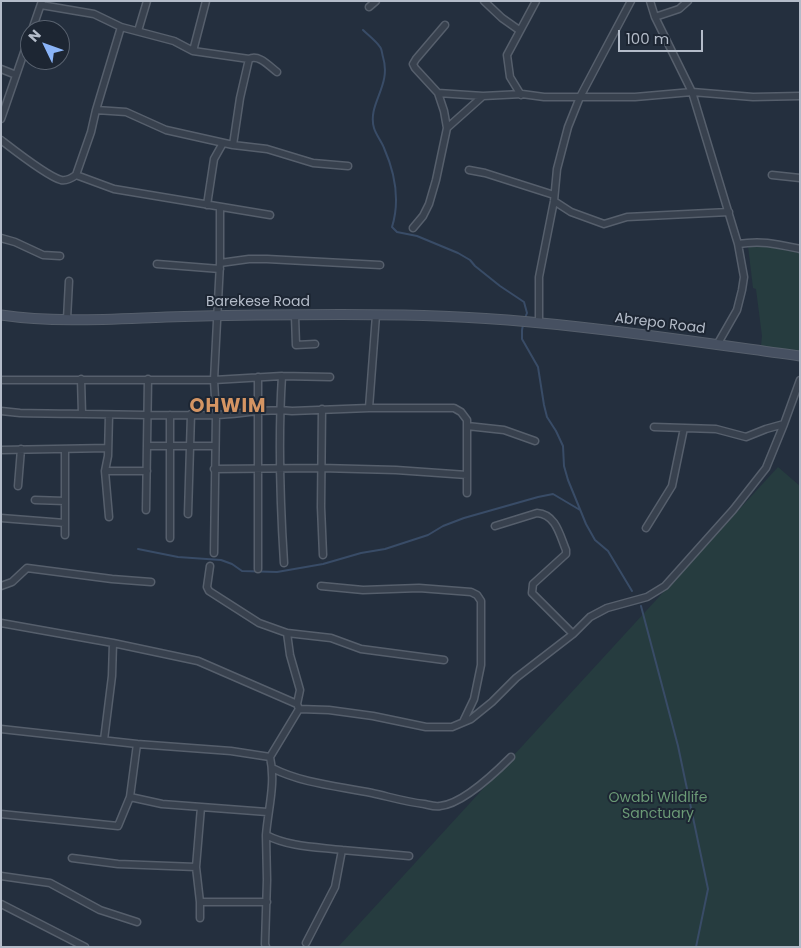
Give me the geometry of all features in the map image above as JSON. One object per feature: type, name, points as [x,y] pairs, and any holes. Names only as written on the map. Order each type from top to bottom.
[{"type":"main road","name":"Barekese Road","points":[[1,315],[26,319],[376,315],[457,317],[516,322]]},
{"type":"main road","name":"Abrepo Road","points":[[516,322],[800,356]]},
{"type":"street","points":[[138,31],[147,1]]},
{"type":"street","points":[[369,7],[376,1]]},
{"type":"street","points":[[484,1],[502,18],[520,30]]},
{"type":"street","points":[[521,95],[510,77],[507,55],[536,1]]},
{"type":"street","points":[[534,323],[539,277],[554,198],[557,169],[568,127],[580,98],[631,1]]},
{"type":"street","points":[[650,1],[655,17],[692,92],[738,244],[744,277],[742,290],[737,310],[717,345]]},
{"type":"street","points":[[655,17],[679,9],[688,1]]},
{"type":"street","points":[[193,51],[206,2]]},
{"type":"street","points":[[35,20],[41,3],[94,14],[121,27],[174,41],[193,51],[249,59],[253,57],[258,58],[277,72]]},
{"type":"street","points":[[413,228],[423,216],[429,204],[447,128],[444,110],[438,93],[413,64],[445,25]]},
{"type":"street","points":[[1,140],[27,160],[61,180],[72,178],[76,175],[91,132],[121,27]]},
{"type":"street","points":[[233,145],[244,73],[249,59]]},
{"type":"street","points":[[1,119],[20,64]]},
{"type":"street","points":[[1,69],[16,75]]},
{"type":"street","points":[[438,93],[580,98],[635,97],[692,92],[753,97],[800,96]]},
{"type":"street","points":[[447,128],[483,96]]},
{"type":"street","points":[[96,110],[126,112],[166,130],[233,145],[267,149],[313,164],[348,166]]},
{"type":"street","points":[[207,205],[214,159],[223,143]]},
{"type":"street","points":[[469,170],[485,173],[554,198],[571,212],[604,224],[628,216],[729,212]]},
{"type":"street","points":[[76,175],[114,189],[270,215]]},
{"type":"street","points":[[772,175],[800,178]]},
{"type":"street","points":[[214,553],[214,446],[216,415],[214,380],[220,266],[220,208]]},
{"type":"street","points":[[1,238],[15,242],[43,255],[60,256]]},
{"type":"street","points":[[738,244],[766,242],[800,250]]},
{"type":"street","points":[[156,264],[220,266],[249,259],[267,259],[380,265]]},
{"type":"street","points":[[67,319],[69,280]]},
{"type":"street","points":[[370,408],[376,315]]},
{"type":"street","points":[[295,316],[296,345],[315,344]]},
{"type":"street","points":[[282,376],[280,508],[284,564]]},
{"type":"street","points":[[1,380],[214,380],[282,376],[330,377]]},
{"type":"street","points":[[258,378],[258,569]]},
{"type":"street","points":[[81,379],[82,414]]},
{"type":"street","points":[[146,510],[148,379]]},
{"type":"street","points":[[1,623],[113,643],[198,661],[298,707],[364,715],[426,727],[452,727],[471,719],[492,702],[516,678],[573,634],[590,617],[607,608],[647,597],[665,586],[749,491],[766,468],[800,380]]},
{"type":"street","points":[[1,411],[148,416],[216,415],[280,410],[454,408],[461,412],[467,420],[467,493]]},
{"type":"street","points":[[322,409],[323,556]]},
{"type":"street","points":[[188,514],[191,414]]},
{"type":"street","points":[[109,415],[105,471],[110,517]]},
{"type":"street","points":[[170,415],[170,538]]},
{"type":"street","points":[[654,427],[716,429],[746,437],[784,424]]},
{"type":"street","points":[[467,426],[504,430],[534,441]]},
{"type":"street","points":[[646,528],[672,486],[684,428]]},
{"type":"street","points":[[148,446],[214,446]]},
{"type":"street","points":[[1,450],[108,448]]},
{"type":"street","points":[[18,486],[21,449]]},
{"type":"street","points":[[64,535],[65,449]]},
{"type":"street","points":[[214,469],[321,468],[396,470],[467,475]]},
{"type":"street","points":[[105,471],[147,471]]},
{"type":"street","points":[[35,500],[65,502]]},
{"type":"street","points":[[495,526],[537,513],[553,520],[566,554],[533,584],[532,593],[573,634]]},
{"type":"street","points":[[1,518],[65,523]]},
{"type":"street","points":[[210,566],[207,587],[209,591],[260,623],[287,633],[331,638],[361,649],[444,660]]},
{"type":"street","points":[[1,586],[12,582],[22,570],[27,568],[151,582]]},
{"type":"street","points":[[322,586],[363,590],[419,588],[471,592],[477,595],[481,601],[482,665],[474,699],[462,723]]},
{"type":"street","points":[[266,947],[266,835],[267,812],[271,799],[272,768],[270,757],[298,707],[300,690],[290,655],[287,633]]},
{"type":"street","points":[[104,740],[112,676],[113,643]]},
{"type":"street","points":[[1,729],[137,744],[232,751],[270,757]]},
{"type":"street","points":[[1,814],[118,826],[130,797],[137,744]]},
{"type":"street","points":[[272,768],[301,779],[328,786],[372,793],[400,801],[440,806],[456,801],[476,789],[511,757]]},
{"type":"street","points":[[130,797],[162,804],[267,812]]},
{"type":"street","points":[[200,918],[196,866],[201,807]]},
{"type":"street","points":[[266,835],[275,840],[291,844],[409,856]]},
{"type":"street","points":[[306,943],[335,887],[342,850]]},
{"type":"street","points":[[72,858],[118,864],[196,866]]},
{"type":"street","points":[[1,876],[50,884],[100,910],[137,922]]},
{"type":"street","points":[[200,902],[267,902]]},
{"type":"street","points":[[1,904],[85,947]]},
{"type":"green space","points":[[767,245],[800,252],[800,351],[761,346],[762,336],[756,289],[753,288],[748,246]]},
{"type":"green space","name":"Owabi Wildlife Sanctuary","points":[[778,467],[800,486],[800,947],[338,947]]},
{"type":"waterway","points":[[363,30],[381,48],[385,67],[373,119],[375,131],[388,158],[395,187],[396,207],[392,227],[397,232],[417,236],[470,260],[500,286],[524,302],[527,313],[525,318]]},
{"type":"waterway","points":[[523,325],[522,339],[538,367],[547,417],[563,446],[564,466],[568,480],[586,524],[595,540],[608,551],[632,591]]},
{"type":"waterway","points":[[138,549],[178,557],[221,560],[232,564],[242,571],[277,572],[323,564],[361,553],[385,549],[428,535],[443,526],[464,518],[538,497],[553,494],[580,510]]},
{"type":"waterway","points":[[641,606],[678,746],[708,889],[696,947]]},
{"type":"district","name":"OHWIM","points":[[228,407]]}]
